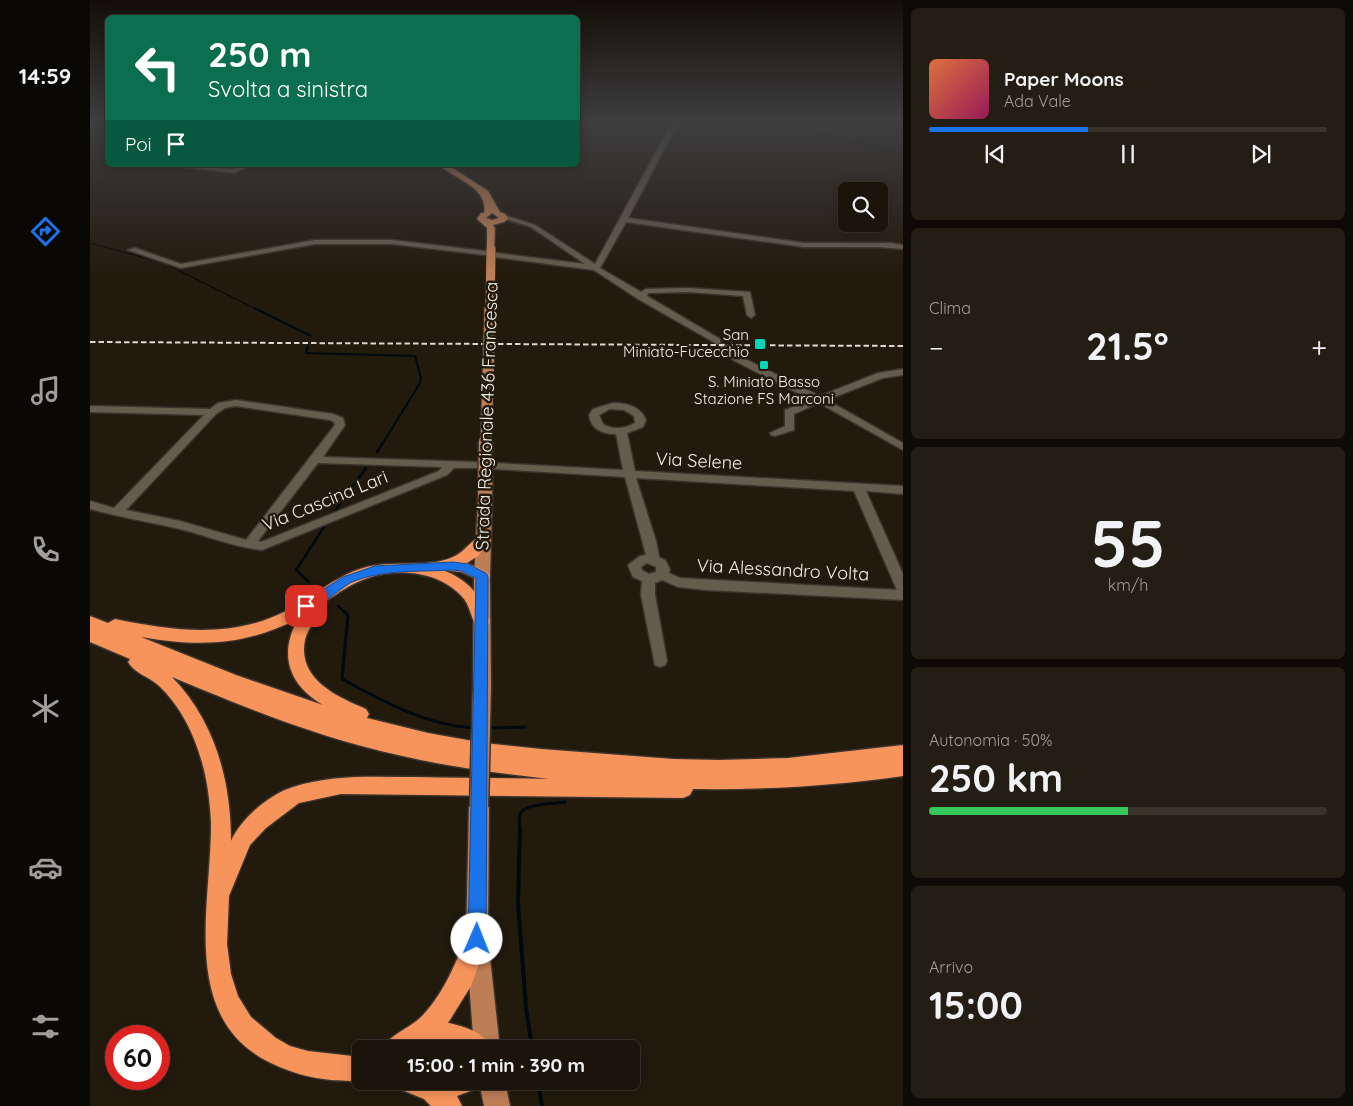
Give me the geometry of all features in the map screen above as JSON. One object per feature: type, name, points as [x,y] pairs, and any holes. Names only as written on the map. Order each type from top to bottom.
[{"type":"highway","points":[[442,566],[466,558],[484,540]]},
{"type":"highway","points":[[90,615],[113,624],[159,635],[188,639],[212,639],[249,633],[282,621],[347,580],[368,572],[390,568],[442,566],[464,567],[482,577]]},
{"type":"highway","points":[[413,568],[438,574],[452,580],[463,588],[475,601],[482,622]]},
{"type":"highway","points":[[452,580],[467,581],[482,577]]},
{"type":"highway","points":[[333,588],[304,621],[294,648],[298,670],[314,690],[343,708],[386,722],[517,757]]},
{"type":"highway","points":[[90,622],[245,686],[375,729],[517,757],[718,769],[815,763],[903,753]]},
{"type":"highway","points":[[90,635],[241,698],[317,724],[416,751],[503,766],[638,778],[713,781],[821,777]]},
{"type":"highway","points":[[90,641],[134,661],[166,682],[183,700],[194,719],[210,755],[217,788],[221,822],[215,946],[218,975],[225,995],[240,1022],[260,1042],[285,1056],[317,1066],[352,1068]]},
{"type":"highway","points":[[217,897],[243,838],[259,821],[281,804],[296,795],[309,791],[341,785],[637,790],[757,788],[821,777],[903,767]]},
{"type":"highway","points":[[411,1040],[421,1034],[459,987],[470,963],[477,939]]},
{"type":"highway","points":[[421,1034],[449,1034],[466,1040]]},
{"type":"main road","name":"Strada Regionale 436 Francesca","points":[[454,173],[485,193],[496,218],[492,232],[491,252],[482,577],[482,686],[477,939],[487,1040]]},
{"type":"main road","points":[[494,1090],[497,1106]]},
{"type":"street","points":[[596,268],[602,261],[649,173]]},
{"type":"street","points":[[496,218],[520,221],[534,226],[596,268],[646,293],[656,305],[720,344],[736,358],[820,400],[903,447]]},
{"type":"street","points":[[624,220],[804,245],[869,244],[903,247]]},
{"type":"street","points":[[132,250],[178,268],[315,242],[392,242],[491,252],[596,268]]},
{"type":"street","points":[[646,293],[747,294],[751,315]]},
{"type":"street","points":[[775,433],[790,428],[789,412],[881,375],[903,372]]},
{"type":"street","points":[[116,513],[212,412],[222,405],[236,403],[333,417],[339,420],[340,425],[315,460],[248,545]]},
{"type":"street","points":[[90,408],[212,412]]},
{"type":"street","points":[[621,432],[630,475],[654,559],[664,569],[662,575],[648,579],[639,575],[634,569],[634,565],[640,560],[654,559]]},
{"type":"street","points":[[315,460],[476,465]]},
{"type":"street","name":"Via Cascina Lari","points":[[90,505],[116,513],[181,526],[248,545],[262,546],[443,473],[451,464]]},
{"type":"street","name":"Via Selene","points":[[494,466],[903,490]]},
{"type":"street","points":[[858,487],[903,590]]},
{"type":"street","name":"Via Alessandro Volta","points":[[662,575],[678,582],[706,585],[903,595]]},
{"type":"street","points":[[648,579],[648,595],[660,661]]},
{"type":"waterway","points":[[90,243],[164,263],[254,308]]},
{"type":"waterway","points":[[254,308],[311,336]]},
{"type":"waterway","points":[[308,346],[306,353],[415,356],[421,378],[420,383],[383,443]]},
{"type":"waterway","points":[[377,452],[384,441]]},
{"type":"waterway","points":[[335,511],[366,468]]},
{"type":"waterway","points":[[309,582],[296,570],[324,527]]},
{"type":"waterway","points":[[338,606],[346,613]]},
{"type":"waterway","points":[[346,613],[348,615],[342,679],[390,704],[422,717],[456,726],[474,728]]},
{"type":"waterway","points":[[487,728],[525,727]]},
{"type":"waterway","points":[[520,830],[519,818],[523,810],[533,806],[565,802]]},
{"type":"waterway","points":[[520,830],[518,903],[526,1007],[531,1040]]},
{"type":"waterway","points":[[539,1090],[542,1106]]},
{"type":"railway","points":[[90,342],[903,346]]},
{"type":"place","name":"San Miniato-Fucecchio","points":[[760,344]]},
{"type":"place","name":"S. Miniato Basso Stazione FS Marconi","points":[[764,365]]},
{"type":"route","points":[[306,606],[347,580],[375,570],[453,566],[464,567],[482,576],[477,939]]}]
